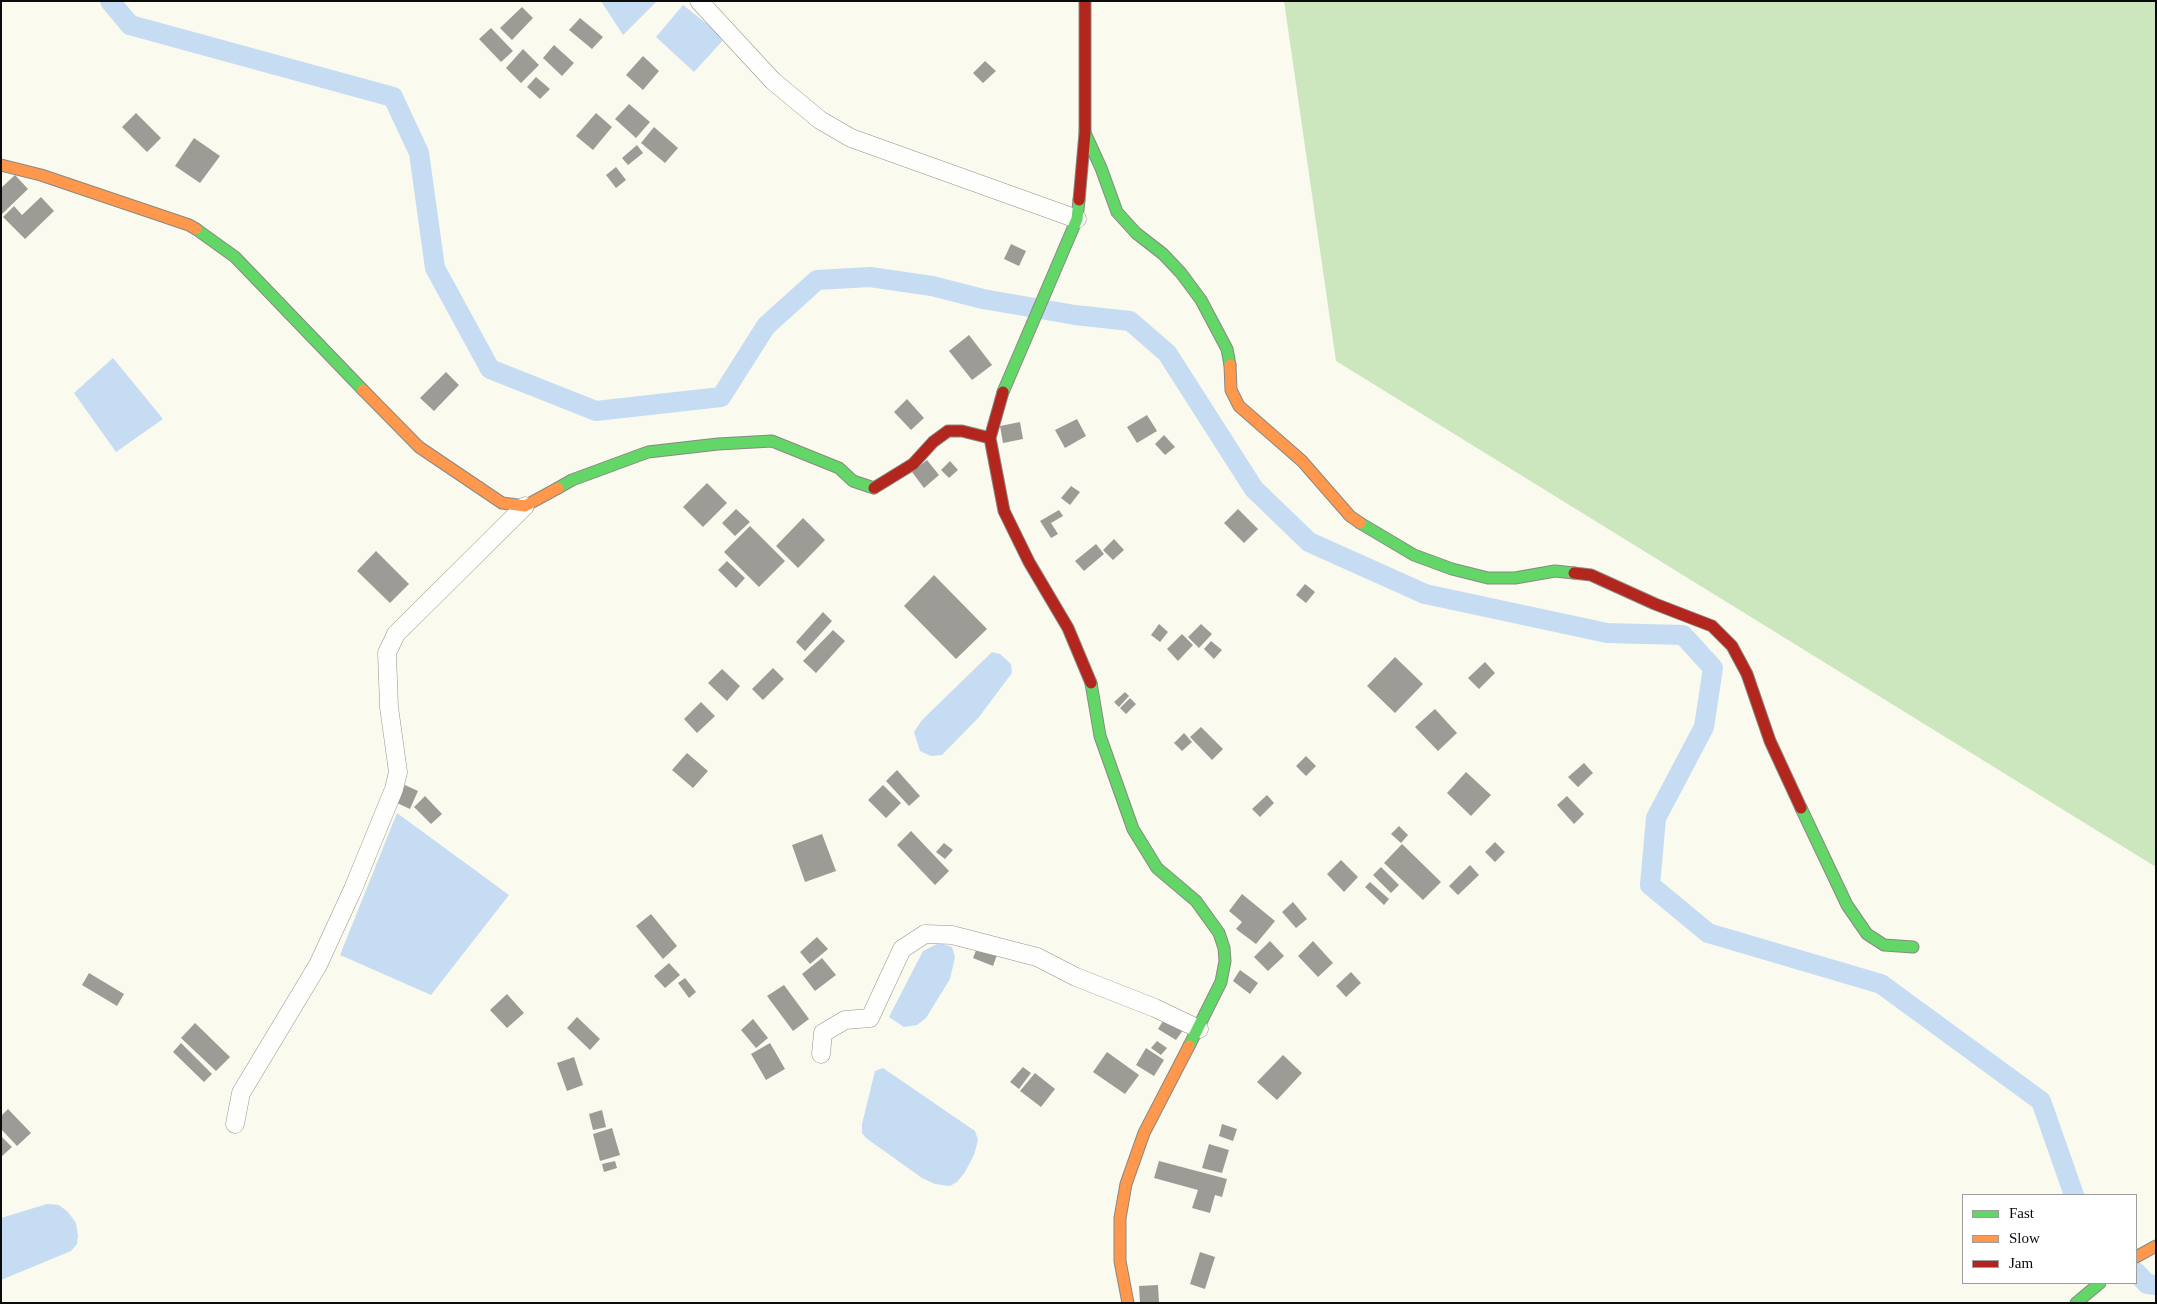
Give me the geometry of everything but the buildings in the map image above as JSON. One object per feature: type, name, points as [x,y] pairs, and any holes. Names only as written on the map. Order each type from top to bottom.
[{"type":"main road","points":[[1085,1],[1085,133],[1077,219],[1002,395],[990,438],[1004,511],[1029,562],[1068,628],[1091,681],[1100,736],[1133,829],[1158,868],[1196,901],[1219,933],[1225,961],[1221,982],[1200,1029],[1174,1071],[1144,1133],[1126,1184],[1120,1218],[1120,1261],[1128,1303]]},
{"type":"main road","points":[[1085,133],[1102,168],[1117,212],[1181,273],[1201,300],[1227,349],[1230,364],[1231,390],[1239,406],[1302,461],[1350,516],[1376,534],[1414,555],[1452,569],[1488,578],[1515,578],[1555,571],[1591,574],[1656,604],[1712,626],[1732,646],[1747,674],[1770,741],[1847,905],[1868,934],[1884,945],[1913,947]]},
{"type":"main road","points":[[1,165],[41,174],[189,225],[213,240],[235,257],[419,447],[502,503],[525,506],[572,480],[648,452],[718,444],[772,441],[839,468],[853,481],[874,488],[913,464],[933,442],[948,431],[962,431],[990,438]]},
{"type":"main road","points":[[2137,1256],[2151,1248]]},
{"type":"main road","points":[[2076,1303],[2099,1284]]},
{"type":"street","points":[[699,1],[773,81],[820,120],[851,138],[1077,219]]},
{"type":"street","points":[[235,1124],[241,1093],[318,965],[353,889],[394,789],[398,772],[389,707],[388,653],[396,634],[525,506]]},
{"type":"street","points":[[821,1054],[824,1033],[845,1020],[870,1018],[902,949],[925,934],[952,935],[1037,958],[1076,977],[1155,1008],[1200,1029]]},
{"type":"green space","points":[[1284,1],[2156,1],[2156,867],[1336,361]]},
{"type":"water","points":[[601,1],[657,1],[623,35]]},
{"type":"water","points":[[683,5],[725,38],[694,72],[656,37]]},
{"type":"water","points":[[113,358],[163,419],[116,452],[74,393]]},
{"type":"water","points":[[992,652],[1000,654],[1011,664],[1012,673],[979,717],[942,755],[931,756],[920,751],[914,732],[922,720]]},
{"type":"water","points":[[397,813],[509,895],[431,995],[340,955]]},
{"type":"water","points":[[939,943],[952,947],[955,957],[950,979],[926,1018],[917,1025],[904,1027],[889,1017],[923,951]]},
{"type":"water","points":[[883,1068],[975,1131],[978,1140],[974,1155],[957,1182],[950,1186],[935,1184],[922,1178],[866,1138],[862,1133],[862,1124],[875,1071]]},
{"type":"water","points":[[47,1204],[59,1205],[68,1212],[76,1223],[77,1244],[71,1251],[1,1280],[1,1218]]},
{"type":"waterway","points":[[110,1],[130,25],[393,97],[419,153],[435,268],[490,369],[596,411],[721,397],[766,326],[817,280],[870,277],[932,286],[983,299],[1075,315],[1130,321],[1167,353],[1254,489],[1309,542],[1425,594],[1607,633],[1683,635],[1713,668],[1704,727],[1656,818],[1650,885],[1708,933],[1881,984],[2041,1101],[2074,1194]]},
{"type":"waterway","points":[[2137,1273],[2147,1284],[2156,1285]]},
{"type":"traffic: fast","points":[[1085,133],[1101,168],[1117,212],[1136,233],[1163,254],[1181,273],[1201,300],[1227,349],[1230,365]]},
{"type":"traffic: fast","points":[[1003,392],[1077,219],[1079,200]]},
{"type":"traffic: fast","points":[[196,229],[235,257],[363,390]]},
{"type":"traffic: fast","points":[[558,488],[572,480],[648,452],[718,444],[772,441],[839,468],[853,481],[874,488]]},
{"type":"traffic: fast","points":[[1360,523],[1414,555],[1452,569],[1488,578],[1515,578],[1555,571],[1574,573]]},
{"type":"traffic: fast","points":[[1091,683],[1100,736],[1133,829],[1157,868],[1196,901],[1219,933],[1224,948],[1225,961],[1221,982],[1189,1046]]},
{"type":"traffic: fast","points":[[1801,808],[1847,905],[1867,934],[1884,945],[1913,947]]},
{"type":"traffic: fast","points":[[2076,1303],[2099,1284]]},
{"type":"traffic: slow","points":[[1,165],[41,175],[196,229]]},
{"type":"traffic: slow","points":[[1230,365],[1231,390],[1239,406],[1302,461],[1350,516],[1360,523]]},
{"type":"traffic: slow","points":[[363,390],[419,447],[502,503],[525,506],[558,488]]},
{"type":"traffic: slow","points":[[1128,1303],[1120,1261],[1120,1218],[1126,1184],[1144,1133],[1189,1046]]},
{"type":"traffic: slow","points":[[2137,1256],[2156,1246]]},
{"type":"traffic: jam","points":[[1079,200],[1085,133],[1085,1]]},
{"type":"traffic: jam","points":[[1003,392],[990,438],[1004,511],[1029,562],[1068,628],[1091,683]]},
{"type":"traffic: jam","points":[[874,488],[913,464],[933,442],[948,431],[962,431],[990,438]]},
{"type":"traffic: jam","points":[[1574,573],[1591,575],[1655,604],[1712,626],[1732,646],[1747,674],[1770,741],[1801,808]]}]
